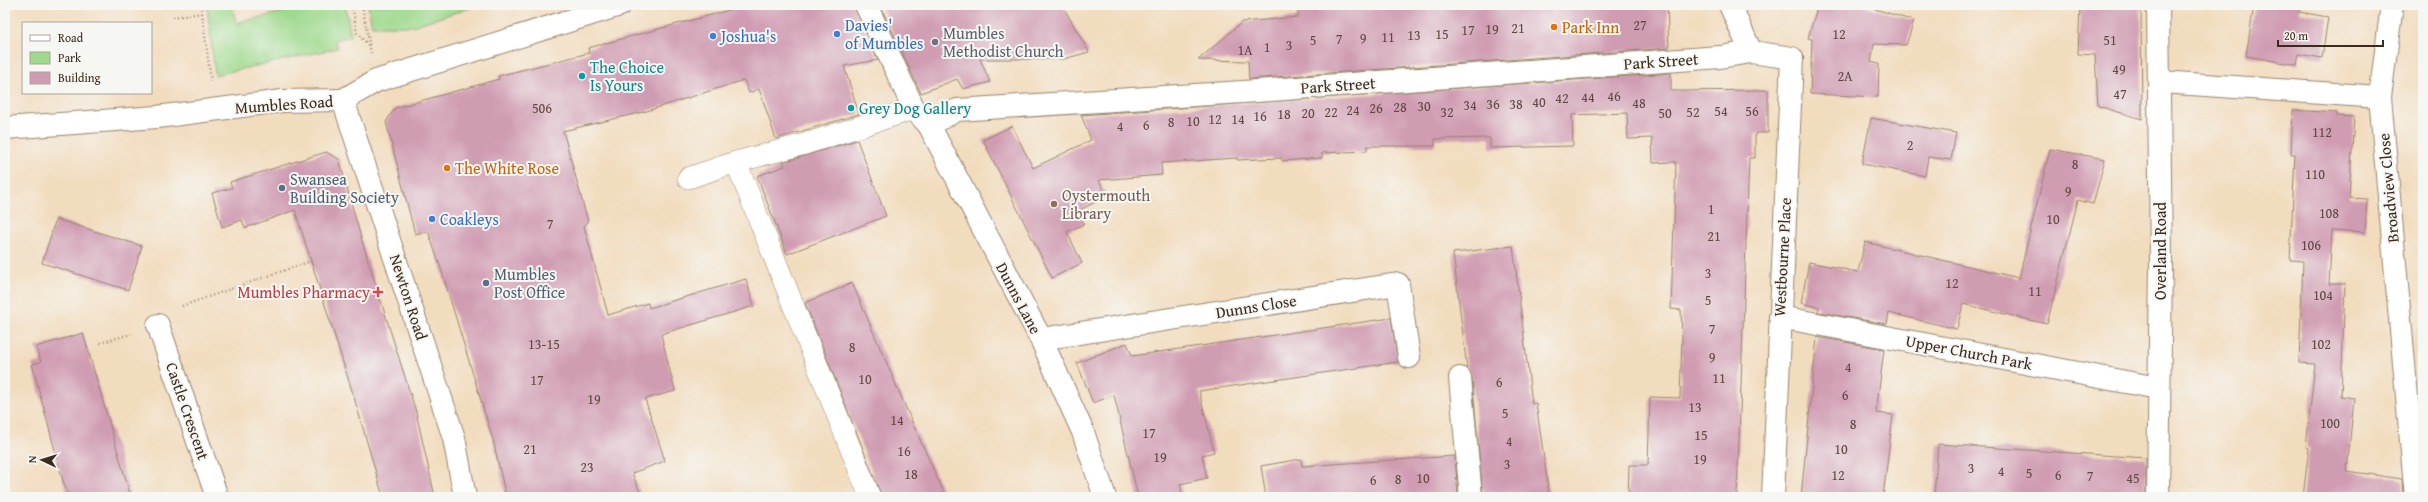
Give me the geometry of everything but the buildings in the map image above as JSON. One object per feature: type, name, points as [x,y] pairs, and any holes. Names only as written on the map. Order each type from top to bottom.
[{"type":"street","name":"Mumbles Road","points":[[5,128],[157,117],[282,101],[343,100],[376,81],[620,5]]},
{"type":"street","name":"Dunns Lane","points":[[866,5],[914,109],[928,125],[1041,339],[1083,432],[1105,497]]},
{"type":"street","points":[[1730,5],[1751,52]]},
{"type":"street","name":"Overland Road","points":[[2158,5],[2160,82],[2158,497]]},
{"type":"street","name":"Broadview Close","points":[[2392,5],[2380,97],[2416,497]]},
{"type":"street","name":"Park Street","points":[[928,125],[957,110],[1251,92],[1720,57],[1751,52]]},
{"type":"street","name":"Westbourne Place","points":[[1751,52],[1792,58],[1773,497]]},
{"type":"street","points":[[2160,82],[2380,97]]},
{"type":"street","name":"Newton Road","points":[[343,100],[454,438],[465,497]]},
{"type":"street","name":"Dunns Close","points":[[1041,339],[1398,284],[1409,357]]},
{"type":"street","name":"Upper Church Park","points":[[1780,316],[2158,388]]},
{"type":"street","name":"Castle Crescent","points":[[158,325],[217,497]]},
{"type":"street","points":[[1460,378],[1471,497]]},
{"type":"lane","points":[[688,178],[736,162],[806,144],[914,109]]},
{"type":"lane","points":[[736,162],[870,497]]},
{"type":"path","points":[[201,5],[210,77]]},
{"type":"path","points":[[352,5],[357,33],[370,47]]},
{"type":"path","points":[[362,5],[376,81]]},
{"type":"path","points":[[173,17],[202,13]]},
{"type":"path","points":[[100,343],[158,325],[183,305],[311,260]]},
{"type":"green space","points":[[207,5],[232,5],[236,23],[313,5],[345,5],[351,36],[335,40],[338,48],[215,75]]},
{"type":"green space","points":[[368,5],[479,5],[412,26],[372,26]]},
{"type":"place","name":"Park Inn","points":[[1554,27]]},
{"type":"place","name":"Davies' of Mumbles","points":[[837,34]]},
{"type":"place","name":"Joshua's","points":[[713,36]]},
{"type":"place","name":"Mumbles Methodist Church","points":[[935,42]]},
{"type":"place","name":"The Choice Is Yours","points":[[582,76]]},
{"type":"place","name":"Grey Dog Gallery","points":[[851,108]]},
{"type":"place","name":"The White Rose","points":[[447,168]]},
{"type":"place","name":"Swansea Building Society","points":[[282,188]]},
{"type":"place","name":"Oystermouth Library","points":[[1054,204]]},
{"type":"place","name":"Coakleys","points":[[432,219]]},
{"type":"place","name":"Mumbles Post Office","points":[[486,283]]},
{"type":"place","name":"Mumbles Pharmacy","points":[[378,292]]}]
